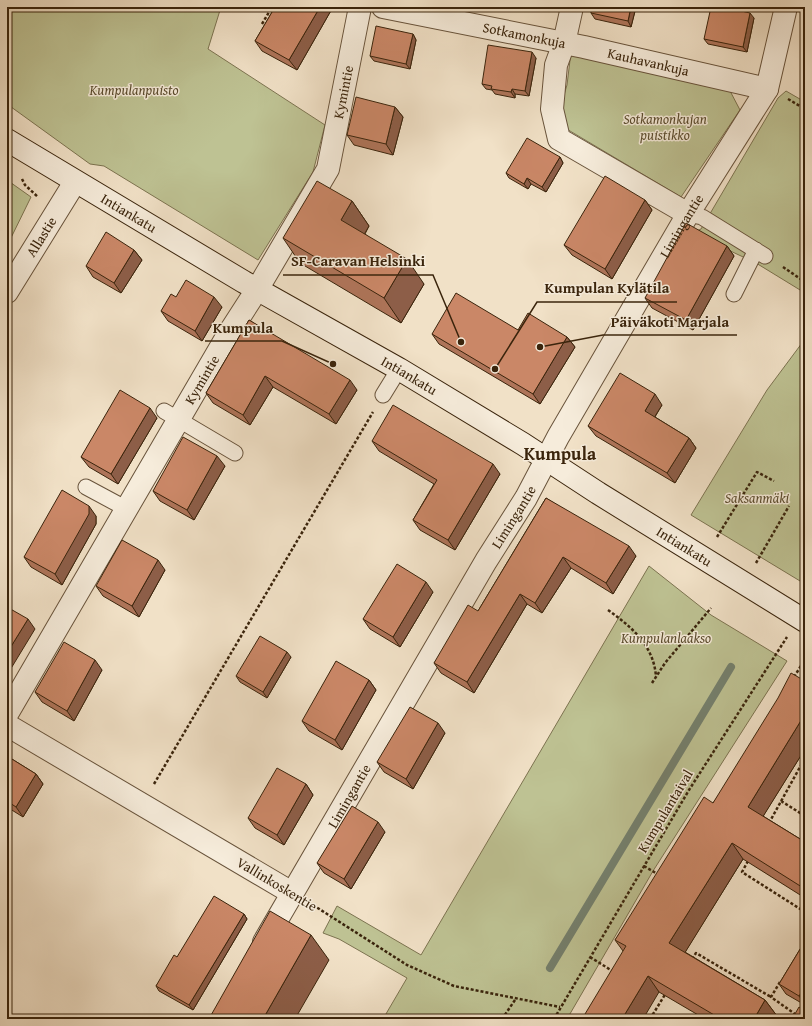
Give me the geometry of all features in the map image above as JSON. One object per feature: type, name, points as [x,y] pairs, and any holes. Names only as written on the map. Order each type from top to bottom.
[{"type":"street","name":"Kymintie","points":[[7,714],[127,509],[172,415],[258,288],[328,169],[360,7]]},
{"type":"street","name":"Sotkamonkuja","points":[[383,7],[564,43],[556,65],[552,108],[559,139],[688,214]]},
{"type":"street","points":[[564,43],[572,7]]},
{"type":"street","name":"Limingantie","points":[[254,959],[482,568],[526,498],[562,429],[688,214],[767,89],[786,7]]},
{"type":"street","name":"Kauhavankuja","points":[[564,43],[767,89]]},
{"type":"street","name":"Intiankatu","points":[[7,140],[75,182],[399,369],[802,619]]},
{"type":"street","name":"Allastie","points":[[7,292],[75,182]]},
{"type":"street","name":"Vallinkoskentie","points":[[7,724],[292,893]]},
{"type":"lane","points":[[688,214],[702,218],[761,253],[734,294]]},
{"type":"lane","points":[[383,394],[399,369]]},
{"type":"lane","points":[[172,415],[235,453]]},
{"type":"lane","points":[[86,488],[127,509]]},
{"type":"path","points":[[262,24],[272,7]]},
{"type":"path","points":[[761,253],[805,282]]},
{"type":"path","points":[[143,804],[383,394]]},
{"type":"path","points":[[716,539],[757,472],[774,480]]},
{"type":"path","points":[[754,566],[789,506]]},
{"type":"path","points":[[652,683],[665,663],[711,608]]},
{"type":"path","points":[[608,610],[631,626],[642,639],[653,658],[656,677]]},
{"type":"path","name":"Kumpulantaival","points":[[554,1019],[689,790],[802,619]]},
{"type":"path","points":[[792,681],[804,660]]},
{"type":"path","points":[[768,824],[805,758]]},
{"type":"path","points":[[781,801],[805,816]]},
{"type":"path","points":[[750,858],[742,872],[805,912]]},
{"type":"path","points":[[644,866],[664,879]]},
{"type":"path","name":"Vallinkoskentie","points":[[292,893],[407,965],[454,986],[515,1000],[560,1007]]},
{"type":"path","points":[[687,965],[696,953],[771,997],[796,1014]]},
{"type":"path","points":[[590,957],[616,973]]},
{"type":"path","points":[[771,997],[784,977]]},
{"type":"path","points":[[650,1019],[669,989]]},
{"type":"path","points":[[502,1019],[515,1000]]},
{"type":"path","points":[[792,1019],[796,1014],[800,1013]]},
{"type":"green space","name":"Kumpulanpuisto","points":[[7,7],[221,7],[208,49],[325,125],[313,172],[258,260],[104,166],[90,164],[7,104]]},
{"type":"green space","name":"Sotkamonkujan puistikko","points":[[571,52],[729,89],[740,110],[681,197],[565,128],[560,108],[567,85]]},
{"type":"green space","points":[[786,91],[805,102],[805,293],[756,263],[692,233],[701,229],[778,98]]},
{"type":"green space","points":[[7,180],[31,197],[7,246]]},
{"type":"green space","name":"Saksanmäki","points":[[805,339],[805,584],[691,515],[767,390]]},
{"type":"green space","name":"Kumpulanlaakso","points":[[649,566],[711,615],[787,661],[653,871],[567,1019],[383,1019],[407,978],[339,939],[323,933],[337,906],[421,955]]},
{"type":"building","points":[[275,7],[320,7],[289,60],[255,41]]},
{"type":"building","points":[[592,7],[631,7],[628,21],[591,13]]},
{"type":"building","points":[[711,7],[724,7],[750,13],[743,47],[704,39]]},
{"type":"building","points":[[376,26],[413,34],[406,64],[370,56]]},
{"type":"building","points":[[488,45],[532,52],[525,91],[512,89],[511,92],[491,89],[492,86],[482,84]]},
{"type":"building","points":[[805,49],[805,62],[802,61]]},
{"type":"building","points":[[356,97],[395,107],[386,144],[347,135]]},
{"type":"building","points":[[527,138],[560,157],[542,187],[527,178],[524,184],[506,173]]},
{"type":"building","points":[[605,176],[645,200],[605,269],[564,245]]},
{"type":"building","points":[[317,181],[352,201],[341,220],[407,259],[384,298],[283,238]]},
{"type":"building","points":[[686,223],[727,246],[686,320],[645,298]]},
{"type":"building","points":[[106,232],[134,250],[114,283],[86,266]]},
{"type":"building","points":[[186,280],[214,297],[195,331],[161,311],[171,294],[176,297]]},
{"type":"building","points":[[456,293],[518,330],[528,313],[567,337],[533,394],[432,334]]},
{"type":"building","points":[[249,320],[350,380],[329,414],[265,376],[243,415],[206,393]]},
{"type":"building","points":[[620,373],[655,394],[645,411],[689,438],[667,473],[588,426]]},
{"type":"building","points":[[120,390],[150,408],[111,474],[81,457]]},
{"type":"building","points":[[393,405],[493,464],[448,540],[413,520],[437,480],[372,441]]},
{"type":"building","points":[[183,437],[217,456],[187,510],[153,491]]},
{"type":"building","points":[[62,490],[89,506],[89,514],[55,574],[24,557]]},
{"type":"building","points":[[546,498],[629,546],[606,583],[563,557],[535,603],[520,594],[467,682],[434,663],[468,605],[478,611]]},
{"type":"building","points":[[122,540],[158,560],[132,606],[96,586]]},
{"type":"building","points":[[397,564],[426,582],[393,637],[363,619]]},
{"type":"building","points":[[7,607],[28,619],[7,653]]},
{"type":"building","points":[[260,636],[287,652],[263,692],[236,676]]},
{"type":"building","points":[[64,642],[95,660],[67,711],[35,692]]},
{"type":"building","points":[[336,661],[369,680],[335,740],[302,721]]},
{"type":"building","points":[[791,673],[805,681],[805,714],[748,807],[805,842],[805,889],[732,843],[669,943],[765,1000],[754,1019],[721,1019],[648,976],[622,1019],[582,1019],[626,946],[615,940],[704,797],[713,803],[778,698]]},
{"type":"building","points":[[410,707],[438,723],[406,779],[377,762]]},
{"type":"building","points":[[7,756],[36,774],[16,807],[7,801]]},
{"type":"building","points":[[277,768],[306,784],[277,835],[248,818]]},
{"type":"building","points":[[352,806],[378,822],[344,879],[317,863]]},
{"type":"building","points":[[214,896],[244,914],[189,1005],[156,986],[174,955],[177,957]]},
{"type":"building","points":[[270,911],[311,935],[263,1019],[215,1019],[210,1017]]},
{"type":"building","points":[[805,941],[805,987],[799,996],[779,984]]},
{"type":"building","points":[[799,1007],[805,1011],[805,1019],[792,1019]]},
{"type":"waterway","points":[[550,968],[731,667]]},
{"type":"place","name":"SF-Caravan Helsinki","points":[[461,342]]},
{"type":"place","name":"Päiväkoti Marjala","points":[[540,347]]},
{"type":"place","name":"Kumpula","points":[[333,364]]},
{"type":"place","name":"Kumpulan Kylätila","points":[[495,369]]},
{"type":"district","name":"Kumpula","points":[[560,454]]}]
